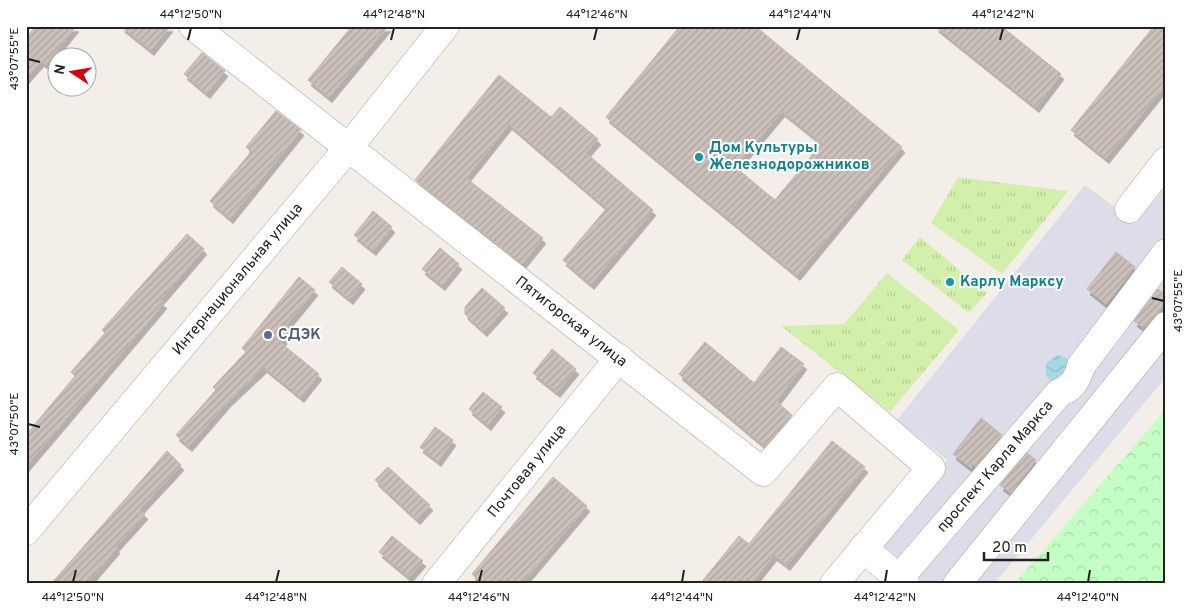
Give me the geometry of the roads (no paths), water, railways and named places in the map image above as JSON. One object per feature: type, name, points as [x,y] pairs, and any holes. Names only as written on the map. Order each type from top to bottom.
[{"type":"street","name":"Пятигорская улица","points":[[193,26],[763,472],[837,387],[931,468],[864,548]]},
{"type":"street","name":"Интернациональная улица","points":[[26,531],[349,147],[446,26]]},
{"type":"street","points":[[1129,209],[1166,160]]},
{"type":"street","name":"проспект Карла Маркса","points":[[899,582],[1059,393],[1069,389],[1075,381],[1081,366],[1166,253]]},
{"type":"street","points":[[958,584],[1166,326]]},
{"type":"street","name":"Почтовая улица","points":[[436,584],[619,358]]},
{"type":"street","points":[[834,584],[864,548],[899,582]]},
{"type":"water","points":[[1057,355],[1067,358],[1072,366],[1071,376],[1053,383],[1046,376],[1046,363]]},
{"type":"place","name":"Дом Культуры Железнодорожников","points":[[699,157]]},
{"type":"place","name":"Карлу Марксу","points":[[950,282]]},
{"type":"place","name":"СДЭК","points":[[268,335]]}]
